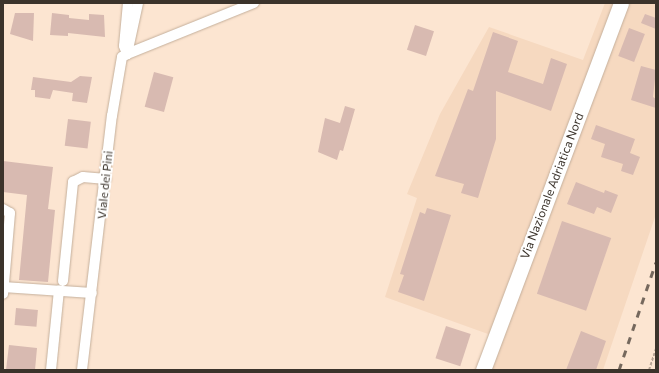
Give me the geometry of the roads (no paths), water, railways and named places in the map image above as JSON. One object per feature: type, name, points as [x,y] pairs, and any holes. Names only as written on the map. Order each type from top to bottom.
[{"type":"main road","name":"Via Nazionale Adriatica Nord","points":[[483,370],[621,3]]},
{"type":"street","points":[[128,3],[124,46],[127,54],[254,3]]},
{"type":"street","name":"Viale dei Pini","points":[[82,370],[122,57],[127,54],[138,3]]},
{"type":"street","points":[[51,370],[73,182],[83,178],[106,179]]},
{"type":"street","points":[[3,209],[10,213],[3,290],[61,285],[92,292]]},
{"type":"railway","points":[[619,370],[656,262]]}]
